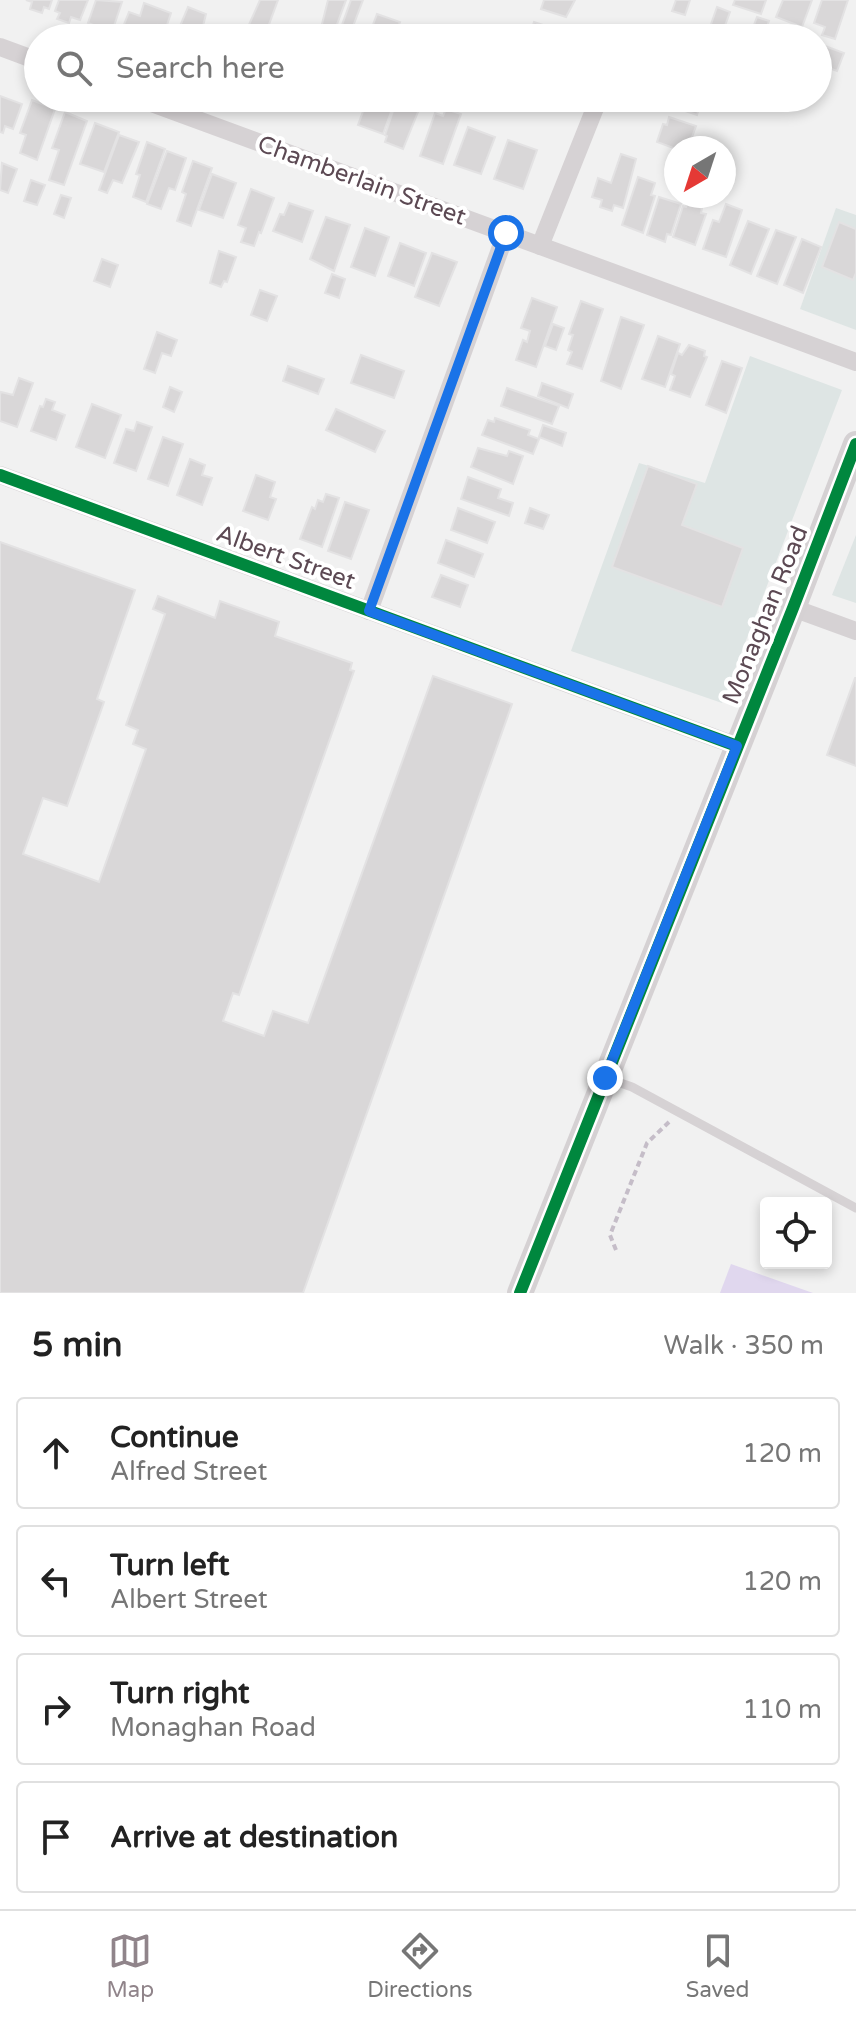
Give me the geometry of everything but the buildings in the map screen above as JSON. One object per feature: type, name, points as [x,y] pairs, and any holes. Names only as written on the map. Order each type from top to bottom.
[{"type":"main road","name":"Monaghan Road","points":[[520,1293],[856,444]]},
{"type":"street","points":[[0,47],[24,56]]},
{"type":"street","name":"Chamberlain Street","points":[[176,112],[856,362]]},
{"type":"street","points":[[540,246],[593,112]]},
{"type":"street","points":[[369,611],[506,233]]},
{"type":"street","name":"Albert Street","points":[[0,475],[737,746]]},
{"type":"street","points":[[793,608],[856,631]]},
{"type":"lane","points":[[605,1078],[632,1087],[856,1208]]},
{"type":"path","points":[[616,1250],[610,1235],[647,1143],[680,1112]]},
{"type":"shaded area","points":[[836,208],[856,215],[856,330],[800,309]]},
{"type":"shaded area","points":[[750,356],[842,390],[722,703],[571,651],[639,463],[705,483]]},
{"type":"shaded area","points":[[856,535],[856,603],[832,595]]},
{"type":"shaded area","points":[[731,1264],[813,1293],[720,1293]]},
{"type":"cycle path","points":[[520,1293],[856,444]]},
{"type":"cycle path","points":[[0,475],[737,746]]},
{"type":"route","points":[[506,233],[369,611],[737,746],[605,1078]]}]
